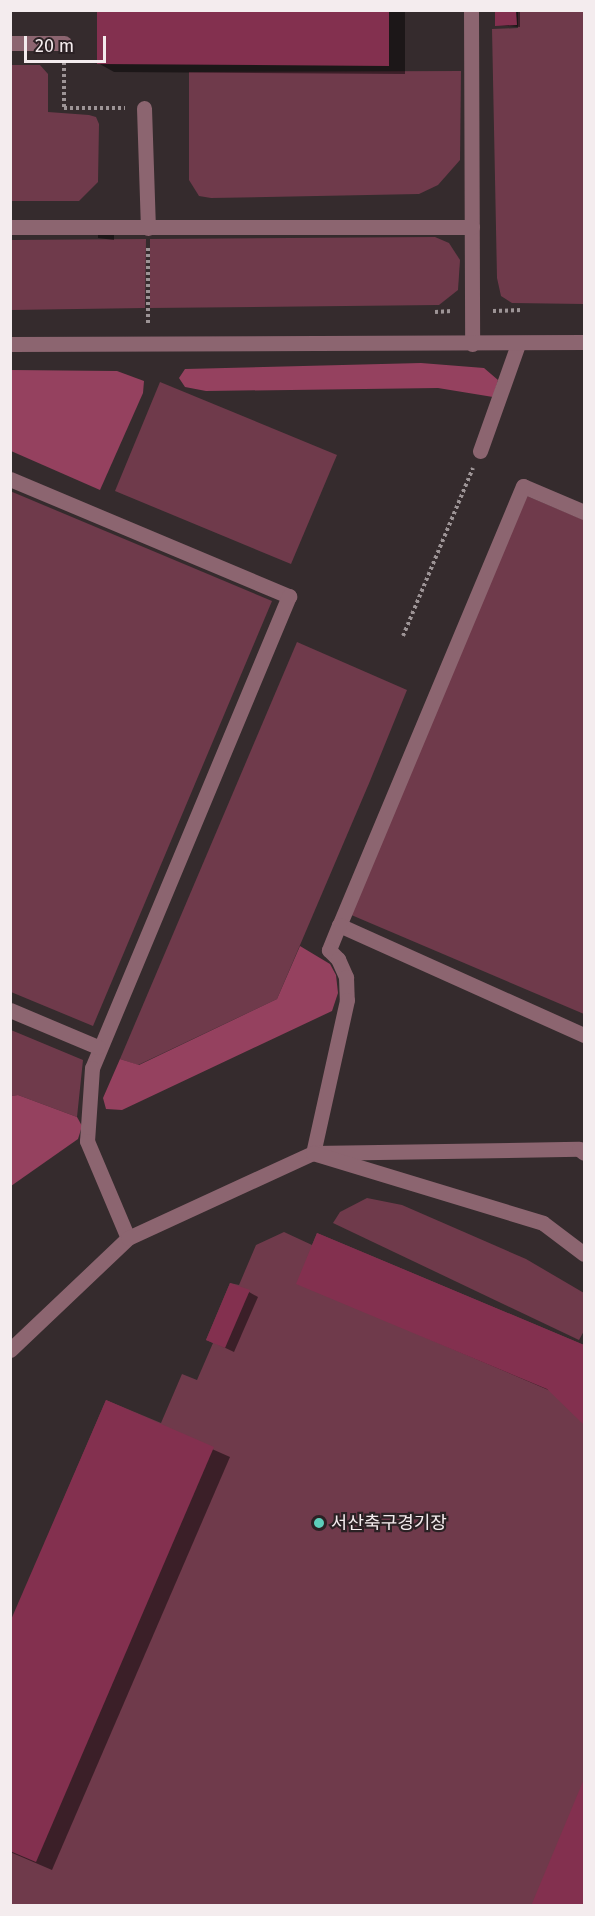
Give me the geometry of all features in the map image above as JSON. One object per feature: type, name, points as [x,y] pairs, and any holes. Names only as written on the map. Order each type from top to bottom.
[{"type":"street","points":[[471,10],[472,344]]},
{"type":"street","points":[[10,43],[64,43]]},
{"type":"street","points":[[144,108],[148,228]]},
{"type":"street","points":[[10,227],[472,227]]},
{"type":"street","points":[[10,344],[585,342]]},
{"type":"street","points":[[480,451],[519,344]]},
{"type":"street","points":[[10,479],[289,596],[98,1047],[92,1068],[87,1141],[128,1238]]},
{"type":"street","points":[[312,1153],[347,1000],[346,977],[338,959],[329,950],[523,486],[585,512]]},
{"type":"street","points":[[339,925],[585,1035]]},
{"type":"street","points":[[10,1010],[98,1047]]},
{"type":"street","points":[[10,1350],[128,1238],[312,1153],[579,1149],[585,1153]]},
{"type":"street","points":[[312,1153],[543,1223],[585,1254]]},
{"type":"path","points":[[64,43],[64,108],[144,108]]},
{"type":"path","points":[[147,344],[148,228]]},
{"type":"path","points":[[403,636],[480,451]]},
{"type":"shaded area","points":[[518,11],[584,11],[584,304],[512,303],[501,296],[497,278],[492,29],[518,28]]},
{"type":"shaded area","points":[[11,65],[40,65],[48,74],[48,112],[89,115],[96,117],[99,124],[98,182],[79,201],[11,201]]},
{"type":"shaded area","points":[[461,71],[460,160],[438,185],[419,194],[211,198],[199,196],[189,180],[189,72]]},
{"type":"shaded area","points":[[435,237],[449,243],[460,260],[458,290],[439,305],[150,308],[150,239]]},
{"type":"shaded area","points":[[146,239],[145,308],[11,310],[11,240]]},
{"type":"shaded area","points":[[421,363],[484,368],[498,380],[493,397],[438,388],[206,391],[185,387],[179,378],[185,369]]},
{"type":"shaded area","points":[[11,370],[117,371],[144,381],[143,393],[100,490],[11,451]]},
{"type":"shaded area","points":[[160,382],[337,455],[291,564],[115,491]]},
{"type":"shaded area","points":[[10,491],[272,601],[93,1026],[11,992]]},
{"type":"shaded area","points":[[527,496],[584,520],[584,1014],[349,914]]},
{"type":"shaded area","points":[[297,642],[407,690],[370,781],[277,999],[138,1065],[120,1059]]},
{"type":"shaded area","points":[[300,946],[330,964],[336,975],[338,993],[332,1011],[122,1110],[106,1109],[103,1098],[120,1059],[139,1065],[277,999]]},
{"type":"shaded area","points":[[11,1030],[83,1060],[77,1117],[18,1095],[11,1096]]},
{"type":"shaded area","points":[[18,1095],[77,1117],[82,1126],[78,1139],[11,1186],[11,1096]]},
{"type":"shaded area","points":[[367,1198],[402,1205],[526,1259],[584,1293],[584,1331],[579,1340],[333,1223],[340,1212]]},
{"type":"shaded area","name":"서산축구경기장","points":[[284,1232],[312,1245],[317,1233],[584,1345],[584,1905],[11,1906],[11,1622],[106,1400],[161,1423],[182,1374],[197,1380],[213,1343],[206,1340],[230,1283],[239,1285],[256,1245]]},
{"type":"building","points":[[97,10],[389,10],[389,66],[97,64]]},
{"type":"building","points":[[495,10],[516,10],[517,25],[495,26]]},
{"type":"building","points":[[317,1233],[584,1345],[584,1425],[547,1389],[296,1284]]},
{"type":"building","points":[[230,1283],[250,1290],[225,1348],[206,1340]]},
{"type":"building","points":[[106,1400],[214,1447],[36,1862],[10,1851],[10,1622]]},
{"type":"building","points":[[584,1779],[584,1906],[531,1906]]},
{"type":"place","name":"서산축구경기장","points":[[319,1523]]}]
